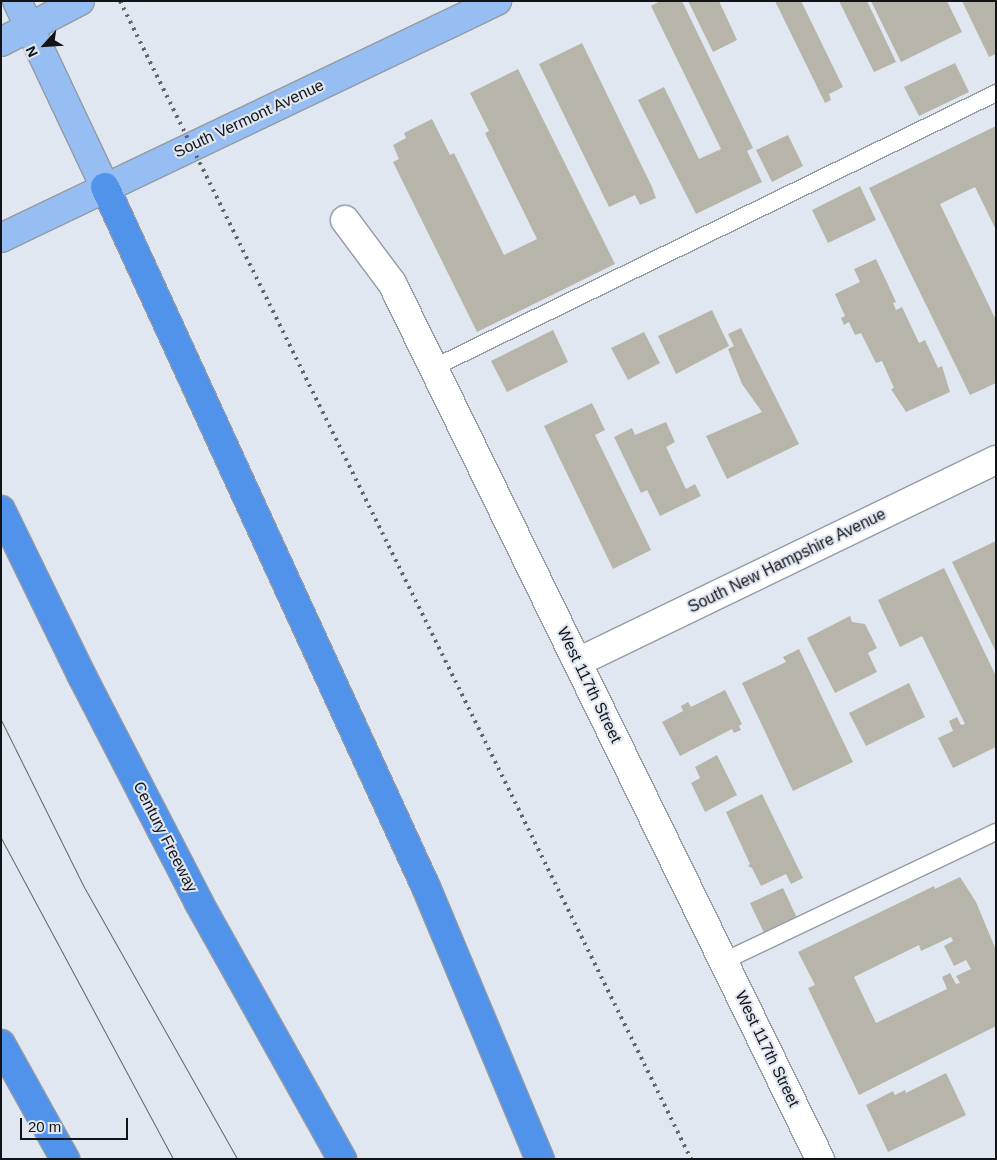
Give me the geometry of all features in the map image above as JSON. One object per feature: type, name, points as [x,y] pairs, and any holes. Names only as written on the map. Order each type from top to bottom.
[{"type":"highway","points":[[105,187],[426,887],[540,1159]]},
{"type":"highway","name":"Century Freeway","points":[[1,510],[82,676],[200,903],[342,1159]]},
{"type":"highway","points":[[1,1044],[65,1159]]},
{"type":"highway","points":[[1,1081],[51,1159]]},
{"type":"main road","points":[[17,1],[105,187]]},
{"type":"main road","points":[[1,42],[80,1]]},
{"type":"main road","name":"South Vermont Avenue","points":[[1,238],[497,1]]},
{"type":"main road","points":[[1,63],[30,26]]},
{"type":"street","name":"West 117th Street","points":[[345,220],[392,283],[820,1159]]},
{"type":"street","name":"South New Hampshire Avenue","points":[[578,662],[996,460]]},
{"type":"lane","points":[[434,368],[996,93]]},
{"type":"lane","points":[[724,961],[996,832]]},
{"type":"building","points":[[660,1],[682,1],[753,148],[747,151],[762,182],[696,214],[638,100],[664,87],[699,159],[721,149],[651,6]]},
{"type":"building","points":[[688,1],[719,1],[737,40],[713,52]]},
{"type":"building","points":[[775,1],[801,1],[843,87],[829,94],[831,100],[825,103]]},
{"type":"building","points":[[839,1],[867,1],[896,62],[874,72]]},
{"type":"building","points":[[871,1],[947,1],[962,32],[901,62]]},
{"type":"building","points":[[962,1],[996,1],[996,54],[989,57]]},
{"type":"building","points":[[582,43],[656,198],[640,205],[635,195],[609,207],[539,64]]},
{"type":"building","points":[[955,63],[969,92],[919,116],[904,87]]},
{"type":"building","points":[[518,69],[615,264],[477,332],[393,162],[399,159],[393,145],[406,138],[404,133],[432,119],[450,155],[454,153],[504,255],[537,239],[485,133],[489,131],[470,93]]},
{"type":"building","points":[[996,126],[996,230],[975,187],[940,204],[996,320],[996,383],[970,395],[869,188]]},
{"type":"building","points":[[788,135],[803,166],[772,182],[756,150]]},
{"type":"building","points":[[860,186],[876,220],[828,243],[812,210]]},
{"type":"building","points":[[876,259],[896,302],[893,303],[896,310],[902,307],[919,343],[925,340],[938,368],[942,366],[950,392],[906,412],[891,389],[894,388],[882,361],[876,363],[861,333],[855,335],[849,322],[844,325],[841,318],[845,316],[835,294],[860,282],[854,269]]},
{"type":"building","points":[[712,310],[729,346],[676,374],[658,336]]},
{"type":"building","points":[[741,328],[799,444],[727,479],[706,436],[762,412],[742,384],[728,349],[734,346],[728,334]]},
{"type":"building","points":[[553,330],[568,362],[507,392],[491,361]]},
{"type":"building","points":[[644,332],[660,363],[628,380],[611,348]]},
{"type":"building","points":[[592,403],[605,430],[595,435],[651,550],[613,569],[544,426]]},
{"type":"building","points":[[666,422],[675,442],[666,447],[686,489],[695,484],[701,496],[660,516],[647,490],[641,493],[614,437],[632,428],[635,435]]},
{"type":"building","points":[[996,541],[996,652],[952,562]]},
{"type":"building","points":[[944,568],[996,676],[996,747],[953,768],[938,738],[953,731],[949,721],[957,717],[961,725],[965,724],[922,636],[900,647],[878,600]]},
{"type":"building","points":[[850,616],[852,622],[865,624],[877,648],[868,653],[877,672],[835,693],[807,638]]},
{"type":"building","points":[[799,649],[853,762],[793,791],[742,683],[786,662],[783,657]]},
{"type":"building","points":[[909,683],[925,717],[866,746],[849,713]]},
{"type":"building","points":[[725,690],[742,724],[739,726],[741,730],[734,733],[732,729],[680,756],[662,722],[683,711],[681,706],[688,702],[691,707]]},
{"type":"building","points":[[717,755],[737,795],[705,812],[691,783],[700,778],[695,767]]},
{"type":"building","points":[[762,794],[803,878],[791,884],[786,874],[761,886],[752,868],[748,866],[750,864],[726,812]]},
{"type":"building","points":[[960,877],[976,902],[996,950],[996,1026],[859,1095],[808,988],[815,985],[798,952],[934,886],[935,889]],"holes":[[[951,937],[953,941],[944,946],[954,966],[966,960],[971,969],[956,976],[960,983],[956,984],[950,973],[942,977],[947,989],[876,1023],[854,977],[919,945],[921,951]]]},
{"type":"building","points":[[783,888],[798,920],[765,935],[750,903]]},
{"type":"building","points":[[946,1073],[966,1115],[888,1152],[866,1105],[893,1091],[895,1095],[905,1090],[906,1093]]},
{"type":"tram line","points":[[1,720],[84,887],[237,1159]]},
{"type":"tram line","points":[[1,838],[173,1159]]},
{"type":"railway","points":[[120,1],[691,1159]]}]
